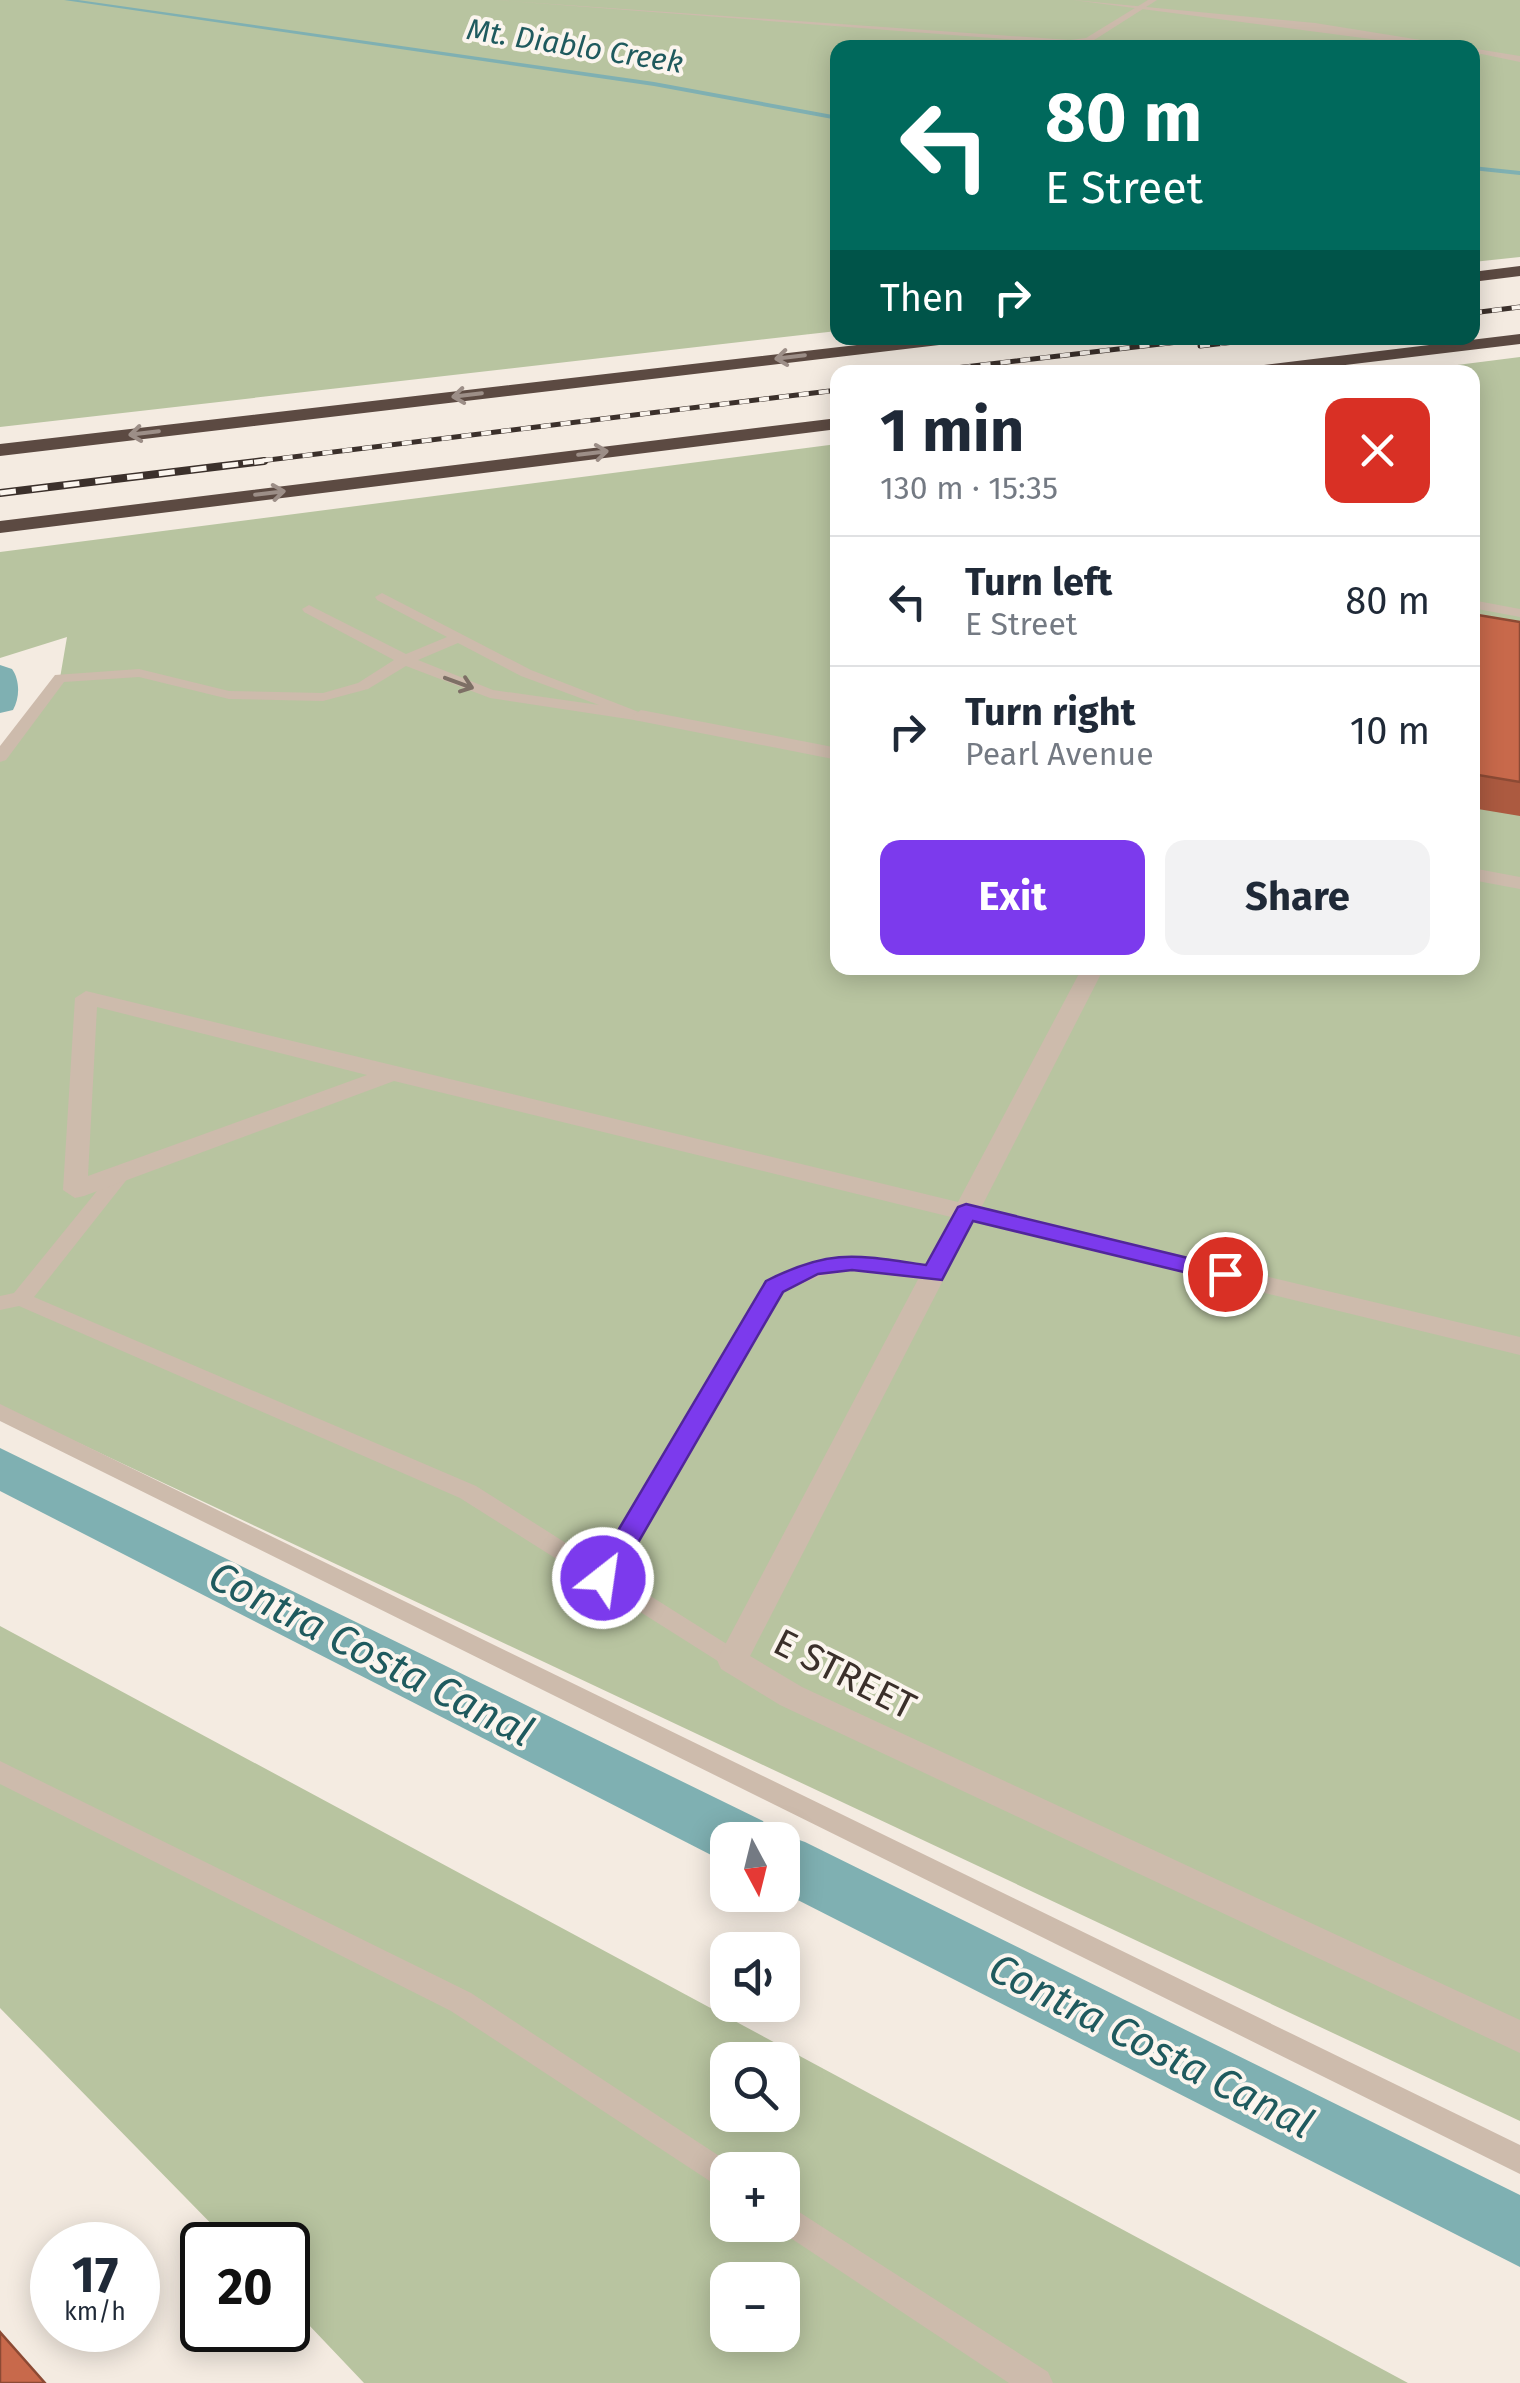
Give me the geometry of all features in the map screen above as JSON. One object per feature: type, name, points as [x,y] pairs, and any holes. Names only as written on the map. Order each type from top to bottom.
[{"type":"highway","points":[[1480,276],[1520,271]]},
{"type":"highway","points":[[1480,344],[1520,339]]},
{"type":"highway","points":[[0,450],[896,345]]},
{"type":"highway","points":[[1306,365],[1471,345]]},
{"type":"highway","points":[[0,527],[830,424]]},
{"type":"street","points":[[1078,0],[1401,40]]},
{"type":"street","points":[[1480,51],[1520,59]]},
{"type":"street","points":[[641,716],[830,752]]},
{"type":"street","points":[[1480,876],[1520,884]]},
{"type":"street","name":"E STREET","points":[[1089,975],[732,1660],[791,1696],[1520,2037]]},
{"type":"street","points":[[392,1074],[75,1190],[86,998],[1520,1346]]},
{"type":"lane","points":[[498,0],[1043,40]]},
{"type":"lane","points":[[1088,40],[1152,0]]},
{"type":"lane","points":[[382,597],[526,674],[641,716]]},
{"type":"lane","points":[[1480,606],[1520,613]]},
{"type":"lane","points":[[309,610],[404,660],[490,694],[641,716]]},
{"type":"lane","points":[[0,757],[60,678],[139,673],[229,695],[296,699],[363,686],[404,660],[457,638]]},
{"type":"lane","points":[[121,1174],[11,1301],[468,1492],[732,1660]]},
{"type":"lane","points":[[603,1578],[774,1287],[813,1267],[852,1262],[934,1274]]},
{"type":"lane","points":[[0,1412],[1520,2160]]},
{"type":"lane","points":[[0,1772],[461,2002],[710,2167]]},
{"type":"lane","points":[[800,2227],[1037,2383]]},
{"type":"green space","points":[[0,0],[1520,0],[1520,257],[1480,261],[1480,40],[830,40],[830,332],[0,427]]},
{"type":"green space","points":[[1520,357],[1520,2121],[0,1406],[0,757],[60,678],[67,637],[0,658],[0,552],[830,445],[830,975],[1480,975],[1480,365],[1457,365]]},
{"type":"green space","points":[[0,1626],[710,2008],[710,2022],[737,2022],[774,2042],[710,2042],[710,2132],[800,2132],[800,2056],[1408,2383],[364,2383],[310,2326],[310,2222],[209,2222],[0,2008]]},
{"type":"building","points":[[1480,615],[1520,622],[1520,782],[1480,775]]},
{"type":"building","points":[[0,2332],[45,2383],[0,2383]]},
{"type":"waterway","name":"Mt. Diablo Creek","points":[[67,0],[654,84],[830,117]]},
{"type":"waterway","name":"Mt. Diablo Creek","points":[[1480,169],[1520,173]]},
{"type":"waterway","name":"Contra Costa Canal","points":[[0,676],[0,702]]},
{"type":"waterway","name":"Contra Costa Canal","points":[[0,1467],[710,1824]]},
{"type":"waterway","name":"Contra Costa Canal","points":[[800,1870],[1520,2232]]},
{"type":"railway","points":[[1480,312],[1520,307]]},
{"type":"railway","points":[[981,365],[1152,345]]},
{"type":"railway","points":[[1200,346],[1208,345]]},
{"type":"railway","points":[[243,463],[830,391]]},
{"type":"railway","points":[[0,493],[264,461]]},
{"type":"route","points":[[603,1578],[774,1287],[813,1267],[852,1262],[934,1274],[966,1212],[1225,1274]]}]
